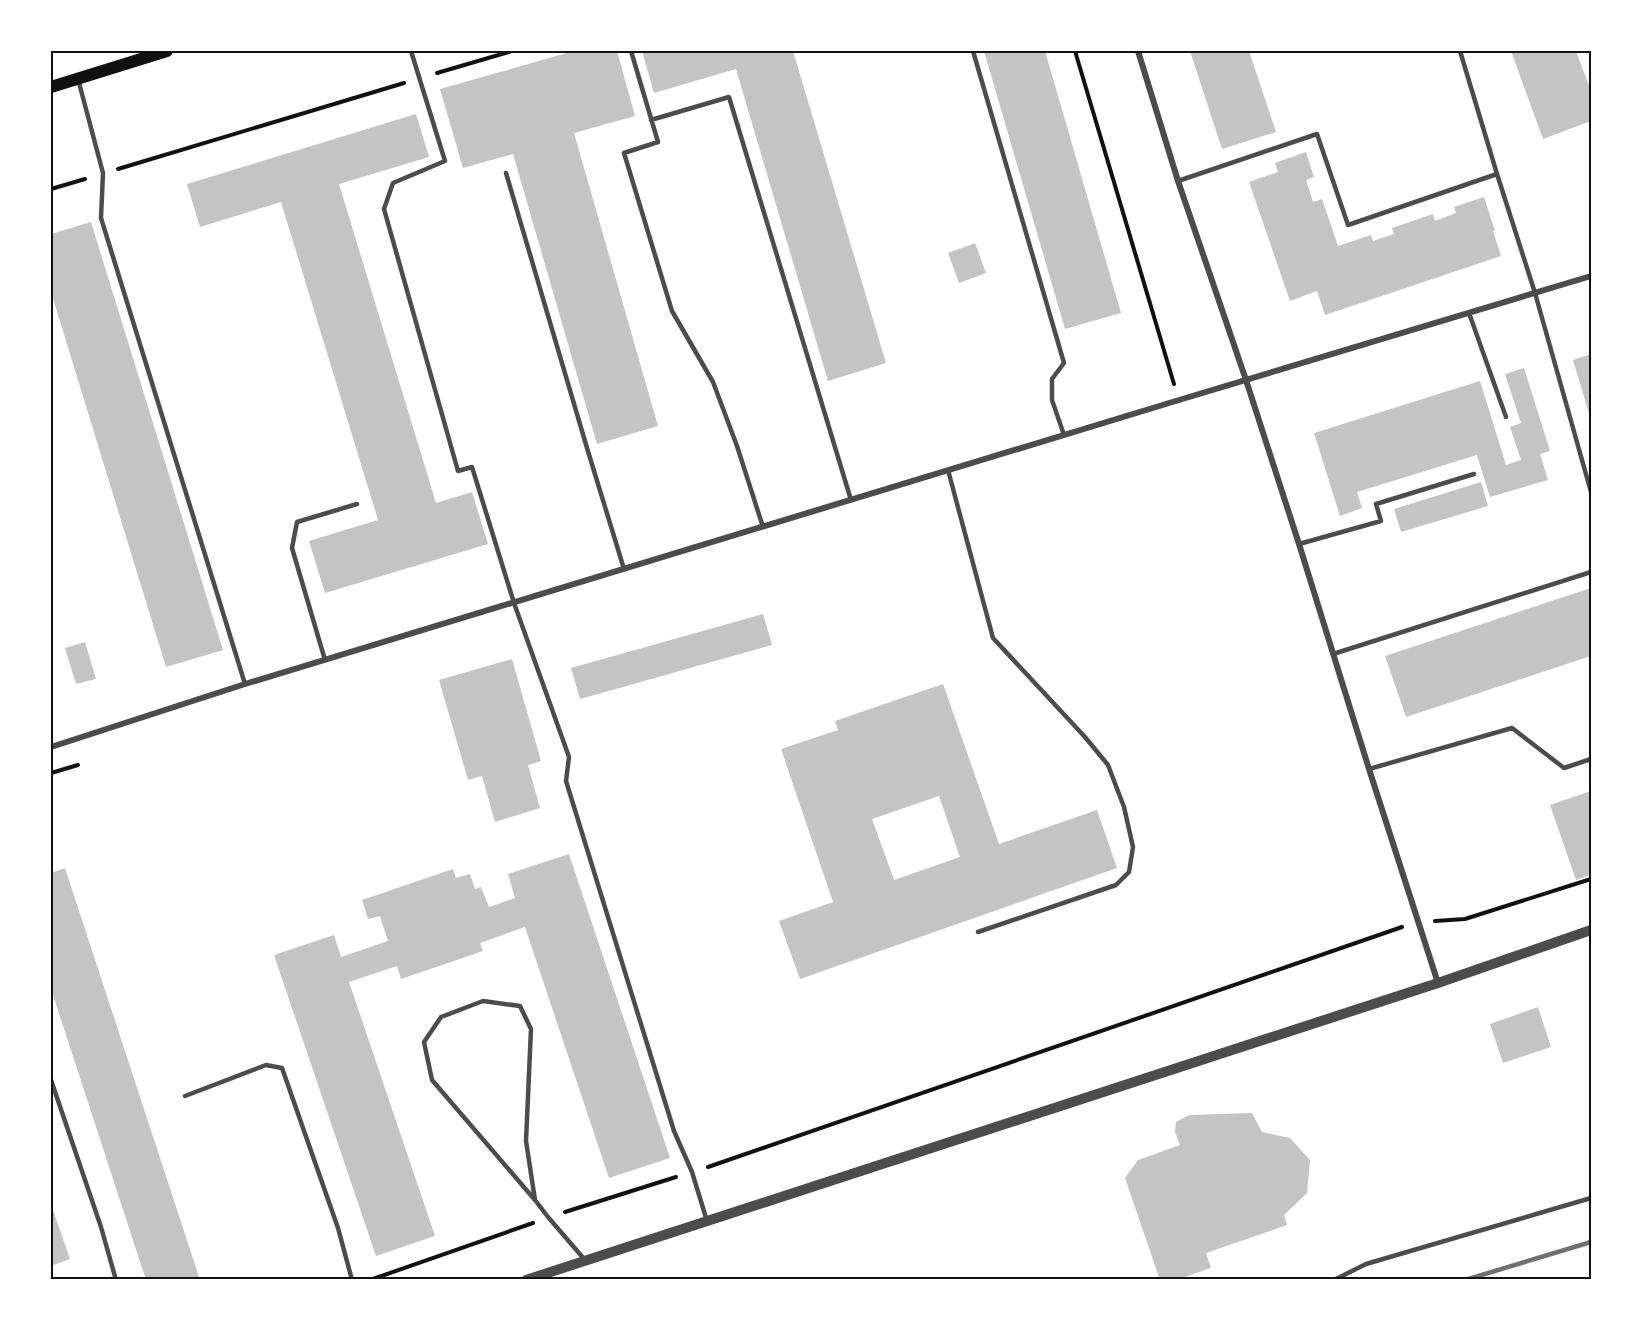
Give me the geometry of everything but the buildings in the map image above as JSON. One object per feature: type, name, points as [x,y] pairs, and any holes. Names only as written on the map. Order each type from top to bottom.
[{"type":"main road","points":[[51,87],[167,51]]},
{"type":"street","points":[[1138,51],[1178,181],[1299,544],[1438,983]]},
{"type":"street","points":[[51,747],[245,684],[1591,276]]},
{"type":"street","points":[[526,1280],[1438,983],[1591,930]]},
{"type":"lane","points":[[411,51],[445,162],[393,183],[384,209],[458,471],[472,467],[514,603],[569,757],[566,781],[674,1131],[692,1172],[707,1221]]},
{"type":"lane","points":[[631,51],[658,142],[624,153],[672,311],[713,382],[764,527]]},
{"type":"lane","points":[[973,51],[1064,363],[1052,379],[1052,400],[1064,435]]},
{"type":"lane","points":[[1460,51],[1535,293],[1591,492]]},
{"type":"lane","points":[[78,79],[103,173],[101,218],[245,684]]},
{"type":"lane","points":[[651,120],[729,97],[851,500]]},
{"type":"lane","points":[[1178,181],[1317,135],[1348,225],[1497,174]]},
{"type":"lane","points":[[506,173],[624,569]]},
{"type":"lane","points":[[1469,313],[1506,417]]},
{"type":"lane","points":[[948,470],[993,638],[1108,765],[1124,807],[1133,847],[1129,872],[1116,885],[978,932]]},
{"type":"lane","points":[[1299,544],[1381,521],[1376,504],[1474,474]]},
{"type":"lane","points":[[325,660],[292,548],[297,522],[357,504]]},
{"type":"lane","points":[[1333,654],[1591,572]]},
{"type":"lane","points":[[1369,769],[1512,728],[1564,768],[1591,759]]},
{"type":"lane","points":[[535,1200],[526,1141],[531,1029],[520,1006],[483,1001],[441,1017],[424,1042],[432,1080],[585,1260]]},
{"type":"lane","points":[[185,1096],[266,1065],[282,1068],[338,1228],[352,1280]]},
{"type":"lane","points":[[51,1080],[116,1280]]},
{"type":"lane","points":[[1334,1280],[1366,1264],[1591,1198]]},
{"type":"path","points":[[51,189],[512,51]]},
{"type":"path","points":[[1075,51],[1179,400]]},
{"type":"path","points":[[51,773],[78,765]]},
{"type":"path","points":[[369,1280],[548,1217],[692,1172],[1418,922],[1465,919],[1591,879]]},
{"type":"railway","points":[[1465,1280],[1591,1242]]}]
